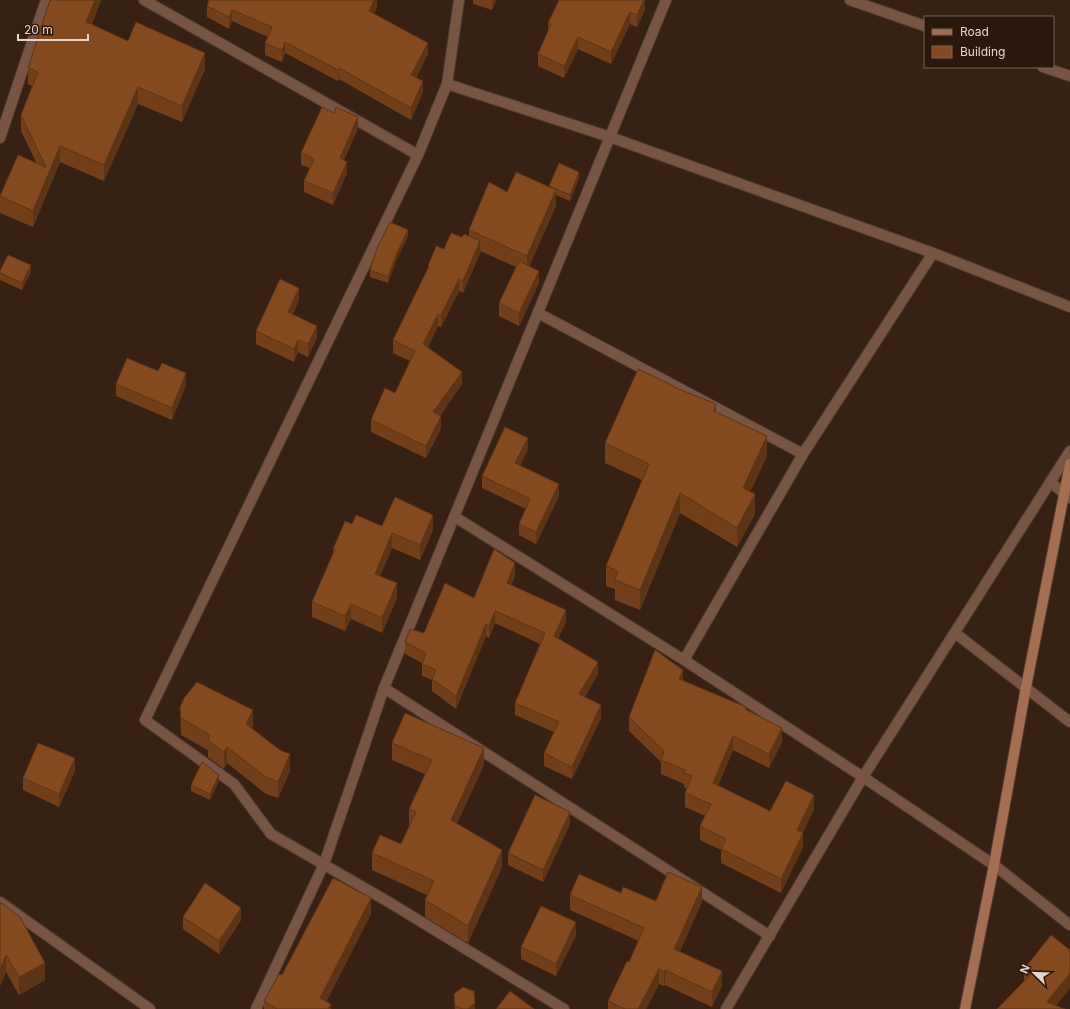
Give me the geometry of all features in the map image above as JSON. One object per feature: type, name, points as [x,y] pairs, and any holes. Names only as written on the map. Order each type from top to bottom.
[{"type":"street","points":[[0,138],[46,0]]},
{"type":"street","points":[[144,0],[418,154]]},
{"type":"street","points":[[459,0],[447,84],[418,154],[145,720],[234,784],[271,834],[324,864],[564,1009]]},
{"type":"street","points":[[256,1009],[324,864],[384,688],[666,0]]},
{"type":"street","points":[[850,0],[924,26]]},
{"type":"street","points":[[1046,68],[1070,76]]},
{"type":"street","points":[[447,84],[610,137],[933,253],[1070,307]]},
{"type":"street","points":[[684,660],[803,454],[933,253]]},
{"type":"street","points":[[538,312],[803,454]]},
{"type":"street","points":[[726,1009],[863,777],[1070,451]]},
{"type":"street","points":[[965,1009],[994,865],[1026,687],[1067,496],[1070,464]]},
{"type":"street","points":[[1050,482],[1067,496]]},
{"type":"street","points":[[455,517],[684,660],[863,777],[994,865],[1070,925]]},
{"type":"street","points":[[955,633],[1070,722]]},
{"type":"street","points":[[384,688],[770,936]]},
{"type":"street","points":[[0,902],[150,1009]]},
{"type":"building","points":[[50,0],[95,0],[86,22],[128,41],[136,22],[205,53],[182,106],[138,87],[104,165],[60,146],[33,211],[0,196],[18,155],[46,167],[21,115],[38,72],[28,68]]},
{"type":"building","points":[[209,0],[374,0],[369,11],[428,43],[411,75],[423,81],[411,108],[339,68],[338,70],[285,42],[282,50],[265,43],[272,27],[232,10],[229,17],[207,6]]},
{"type":"building","points":[[559,0],[644,0],[637,15],[630,12],[611,52],[578,37],[564,66],[538,54],[551,24],[548,23]]},
{"type":"building","points":[[322,107],[334,113],[336,107],[358,117],[340,158],[347,162],[333,193],[304,181],[314,159],[301,153]]},
{"type":"building","points":[[559,163],[579,172],[570,195],[549,186]]},
{"type":"building","points":[[516,172],[556,190],[527,256],[469,230],[489,182],[507,192]]},
{"type":"building","points":[[390,222],[408,230],[396,255],[388,277],[370,270],[378,246]]},
{"type":"building","points":[[451,233],[462,237],[464,234],[480,241],[463,281],[459,279],[441,315],[438,314],[423,344],[462,372],[433,412],[441,416],[426,446],[371,420],[385,388],[395,393],[415,351],[393,340],[429,266],[436,246],[444,249]]},
{"type":"building","points":[[8,255],[31,265],[22,283],[0,273]]},
{"type":"building","points":[[519,261],[539,271],[519,313],[499,303]]},
{"type":"building","points":[[280,279],[299,288],[288,312],[317,326],[308,344],[298,340],[294,349],[256,331]]},
{"type":"building","points":[[127,358],[158,371],[162,363],[186,373],[172,408],[116,384]]},
{"type":"building","points":[[638,369],[674,387],[716,404],[714,411],[767,436],[743,488],[755,494],[737,528],[680,493],[640,590],[615,580],[618,571],[606,566],[649,464],[605,443]]},
{"type":"building","points":[[505,427],[528,438],[515,463],[559,484],[536,532],[519,524],[530,499],[482,476]]},
{"type":"building","points":[[395,497],[433,515],[420,545],[392,533],[375,574],[397,583],[382,618],[351,604],[345,616],[312,602],[335,549],[333,549],[345,521],[352,524],[356,515],[382,526]]},
{"type":"building","points":[[494,549],[515,563],[507,583],[566,610],[554,636],[598,662],[579,694],[601,705],[572,767],[544,753],[559,722],[515,703],[545,633],[495,611],[489,626],[486,624],[456,696],[432,679],[436,670],[422,664],[426,653],[405,642],[410,629],[424,633],[445,583],[474,598]]},
{"type":"building","points":[[655,650],[683,670],[679,679],[746,707],[745,709],[782,728],[769,754],[733,736],[713,783],[770,811],[786,781],[814,795],[797,830],[803,833],[781,879],[721,849],[726,839],[700,826],[711,804],[685,793],[692,776],[684,773],[685,770],[661,760],[664,751],[629,717]]},
{"type":"building","points":[[197,682],[253,710],[246,724],[280,750],[290,754],[278,782],[266,777],[227,747],[224,752],[208,740],[210,735],[181,718],[180,707],[184,698]]},
{"type":"building","points":[[405,713],[484,748],[451,820],[502,850],[468,926],[425,900],[434,881],[372,853],[380,835],[401,844],[416,812],[409,809],[432,760],[392,743]]},
{"type":"building","points":[[38,743],[75,758],[59,794],[23,778]]},
{"type":"building","points":[[202,762],[219,775],[210,794],[191,785]]},
{"type":"building","points":[[535,795],[570,812],[543,870],[508,853]]},
{"type":"building","points":[[668,872],[702,887],[674,949],[722,971],[712,992],[665,970],[664,972],[659,969],[638,1009],[625,1009],[608,1001],[627,961],[629,962],[644,928],[570,895],[579,874],[621,893],[623,887],[656,901]]},
{"type":"building","points":[[333,878],[371,898],[320,998],[331,1004],[328,1009],[277,1009],[264,1001],[279,974],[282,975]]},
{"type":"building","points":[[205,883],[241,908],[219,941],[183,917]]},
{"type":"building","points":[[0,902],[20,917],[45,963],[19,977],[6,955],[0,969]]},
{"type":"building","points":[[541,906],[576,922],[556,964],[521,947]]},
{"type":"building","points":[[1051,935],[1070,950],[1070,973],[1047,1002],[1065,1009],[997,1009],[1031,974],[1024,969]]},
{"type":"building","points":[[463,987],[474,991],[475,1003],[468,1009],[455,1006],[454,994]]},
{"type":"building","points":[[510,991],[534,1009],[496,1009]]}]
